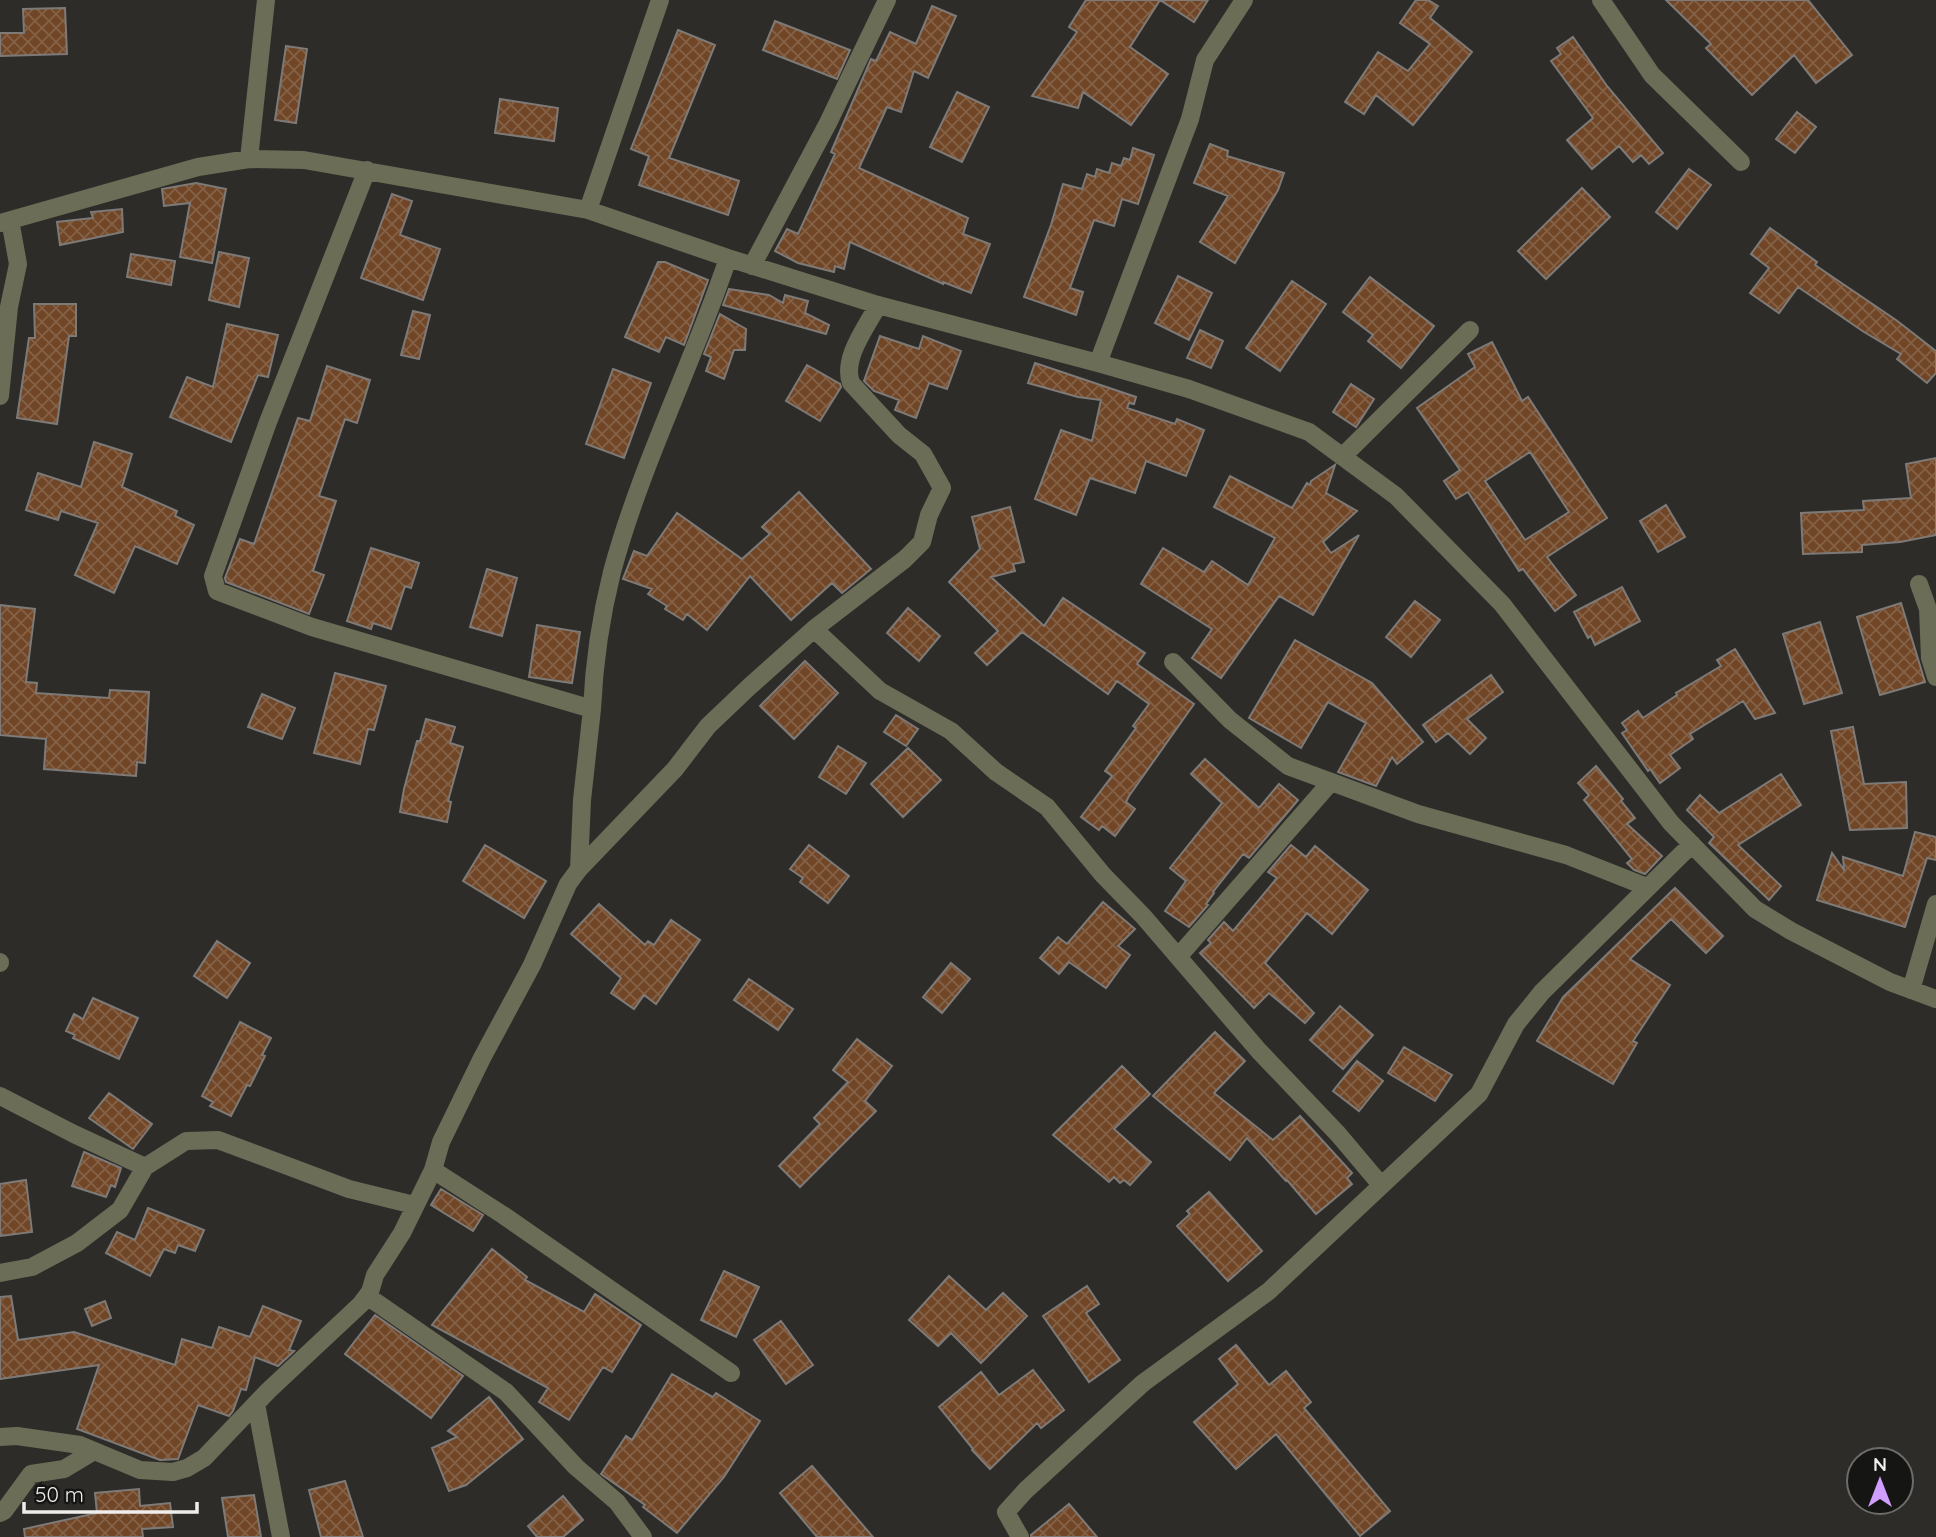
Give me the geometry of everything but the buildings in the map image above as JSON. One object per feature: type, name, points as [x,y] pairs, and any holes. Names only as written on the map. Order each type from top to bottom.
[{"type":"street","points":[[249,159],[266,0]]},
{"type":"street","points":[[589,210],[660,0]]},
{"type":"street","points":[[752,266],[828,123],[887,0]]},
{"type":"street","points":[[1098,363],[1190,119],[1205,60],[1244,0]]},
{"type":"street","points":[[1601,0],[1652,75],[1741,162]]},
{"type":"street","points":[[0,396],[9,307],[18,264],[5,222],[198,167],[249,159],[304,160],[589,210],[752,266],[878,305],[1189,389],[1309,432],[1396,496],[1502,604],[1671,823],[1755,909],[1889,982],[1936,999]]},
{"type":"street","points":[[367,170],[268,422],[213,576],[217,591],[312,627],[592,709]]},
{"type":"street","points":[[579,869],[593,675],[612,573],[655,445],[711,311],[728,258]]},
{"type":"street","points":[[0,1437],[80,1445],[140,1470],[173,1472],[187,1468],[204,1458],[256,1404],[347,1319],[367,1296],[375,1275],[402,1233],[433,1170],[441,1142],[532,965],[568,884],[579,869],[667,778],[708,726],[814,629],[905,559],[922,542],[929,515],[942,488],[923,454],[899,435],[851,383],[848,376],[849,360],[878,305]]},
{"type":"street","points":[[1343,456],[1470,330]]},
{"type":"street","points":[[1919,584],[1928,609],[1930,658],[1936,677]]},
{"type":"street","points":[[814,629],[880,691],[951,731],[996,772],[1047,807],[1103,875],[1143,916],[1259,1051],[1338,1134],[1381,1185]]},
{"type":"street","points":[[1173,662],[1230,719],[1288,766],[1418,814],[1566,855],[1647,887]]},
{"type":"street","points":[[1178,957],[1330,783]]},
{"type":"street","points":[[1020,1537],[1006,1512],[1026,1490],[1143,1383],[1269,1291],[1479,1094],[1516,1024],[1542,992],[1692,844]]},
{"type":"street","points":[[1911,990],[1936,904]]},
{"type":"street","points":[[0,1096],[145,1167]]},
{"type":"street","points":[[0,1273],[32,1267],[77,1243],[120,1210],[145,1167],[186,1140],[218,1140],[349,1189],[414,1205]]},
{"type":"street","points":[[433,1170],[503,1215],[731,1373]]},
{"type":"street","points":[[367,1296],[506,1392],[576,1467],[617,1502],[643,1537]]},
{"type":"street","points":[[256,1404],[281,1537]]},
{"type":"street","points":[[0,1513],[31,1474],[64,1469],[94,1451]]}]
